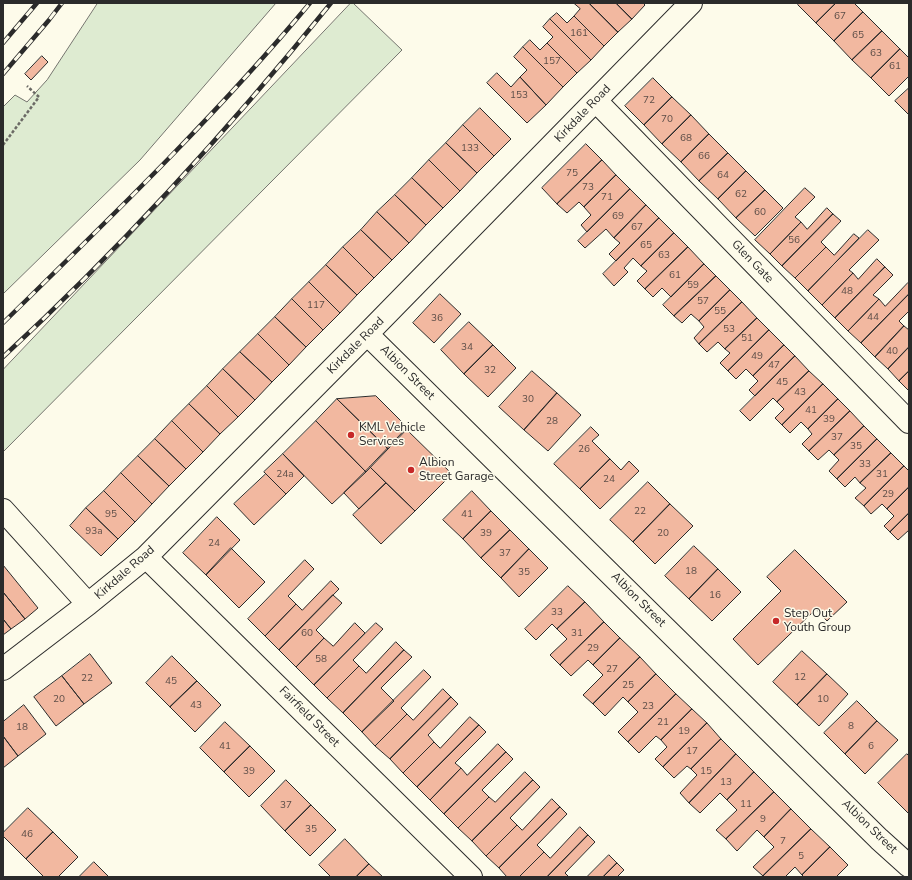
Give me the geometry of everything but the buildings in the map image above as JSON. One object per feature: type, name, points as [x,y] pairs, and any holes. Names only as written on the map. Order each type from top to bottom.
[{"type":"street","name":"Kirkdale Road","points":[[3,669],[88,604],[146,557],[691,3]]},
{"type":"street","name":"Glen Gate","points":[[596,101],[909,422]]},
{"type":"street","name":"Albion Street","points":[[367,334],[868,828],[907,861]]},
{"type":"street","points":[[3,510],[88,604]]},
{"type":"street","name":"Fairfield Street","points":[[146,557],[471,877]]},
{"type":"path","points":[[3,145],[39,97],[27,86]]},
{"type":"green space","points":[[98,3],[276,3],[140,160],[3,294],[3,107],[15,95],[27,102],[47,80]]},
{"type":"green space","points":[[351,3],[353,3],[402,50],[3,452],[3,370]]},
{"type":"railway","points":[[3,43],[37,3]]},
{"type":"railway","points":[[3,74],[62,3]]},
{"type":"railway","points":[[3,323],[121,207],[199,127],[237,87],[310,3]]},
{"type":"railway","points":[[3,357],[90,273],[173,186],[254,96],[331,3]]},
{"type":"place","name":"KML Vehicle Services","points":[[351,435]]},
{"type":"place","name":"Albion Street Garage","points":[[411,470]]},
{"type":"place","name":"Step Out Youth Group","points":[[776,621]]}]
